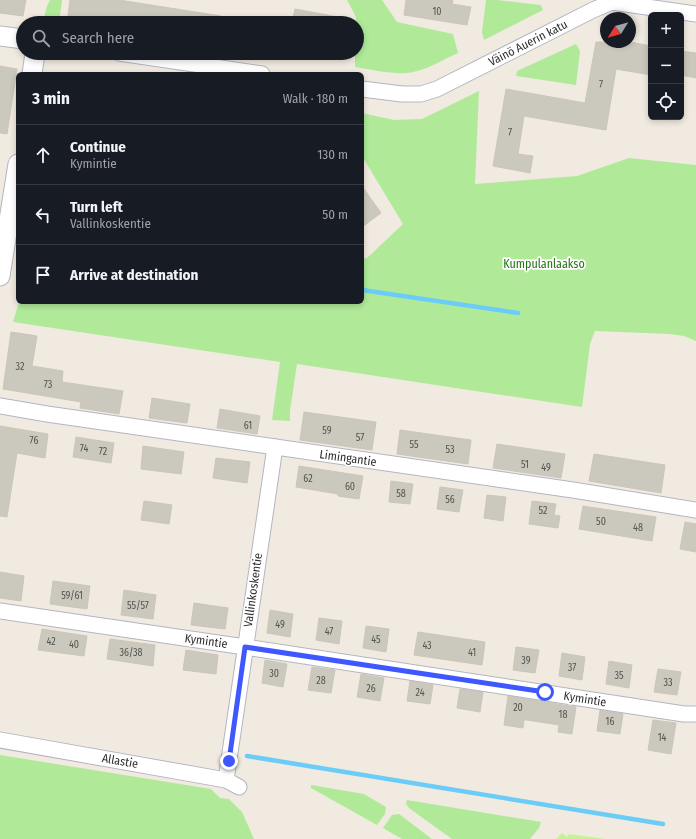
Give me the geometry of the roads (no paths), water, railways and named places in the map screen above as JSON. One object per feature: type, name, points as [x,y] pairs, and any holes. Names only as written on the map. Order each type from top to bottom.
[{"type":"street","name":"Väinö Auerin katu","points":[[364,90],[421,94],[437,89],[591,5],[612,2],[696,14]]},
{"type":"street","points":[[0,36],[16,38]]},
{"type":"street","points":[[32,72],[34,60]]},
{"type":"street","points":[[167,60],[248,72]]},
{"type":"street","points":[[0,276],[16,176]]},
{"type":"street","name":"Limingantie","points":[[0,406],[573,490],[696,510]]},
{"type":"street","name":"Vallinkoskentie","points":[[232,783],[245,647],[275,447]]},
{"type":"street","name":"Kymintie","points":[[0,611],[676,713],[696,714]]},
{"type":"street","name":"Allastie","points":[[0,740],[232,783]]},
{"type":"waterway","points":[[364,290],[518,313]]},
{"type":"waterway","points":[[247,756],[663,824]]},
{"type":"park label","name":"Kumpulanlaakso","points":[[544,264]]}]
